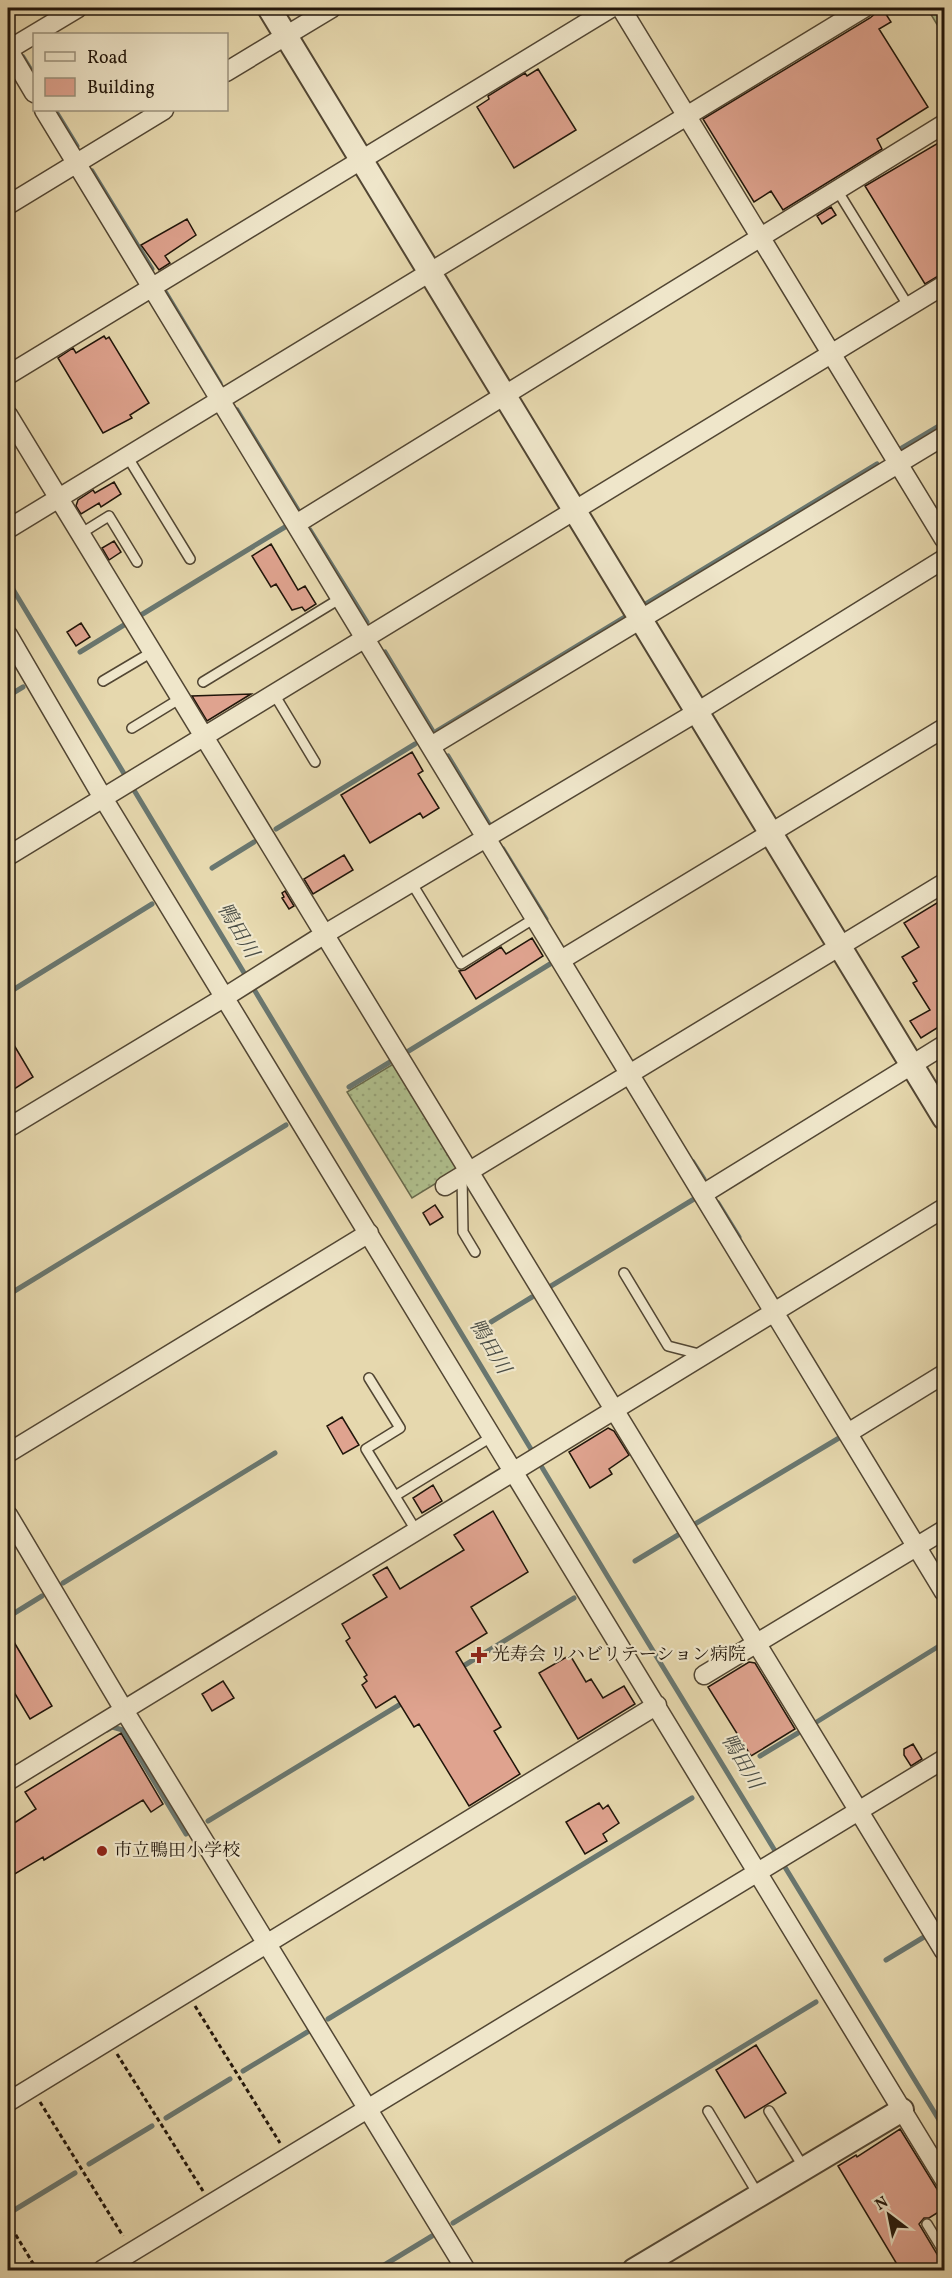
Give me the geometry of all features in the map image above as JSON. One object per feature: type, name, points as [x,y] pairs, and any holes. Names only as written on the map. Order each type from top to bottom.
[{"type":"street","points":[[36,33],[78,8]]},
{"type":"street","points":[[269,8],[945,1118]]},
{"type":"street","points":[[228,71],[332,8]]},
{"type":"street","points":[[8,375],[611,8]]},
{"type":"street","points":[[621,8],[945,539]]},
{"type":"street","points":[[8,529],[864,8]]},
{"type":"street","points":[[33,35],[8,50],[33,91]]},
{"type":"street","points":[[45,111],[945,1592]]},
{"type":"street","points":[[8,205],[162,111]]},
{"type":"street","points":[[296,524],[945,124]]},
{"type":"street","points":[[8,856],[945,285]]},
{"type":"street","points":[[8,415],[325,934],[466,1173],[614,1408],[945,1951]]},
{"type":"street","points":[[431,746],[945,436]]},
{"type":"street","points":[[8,1128],[411,882],[697,712],[945,559]]},
{"type":"street","points":[[8,635],[229,994],[369,1233],[493,1436],[519,1469],[657,1706],[763,1869],[902,2110],[945,2179]]},
{"type":"street","points":[[561,960],[945,728]]},
{"type":"street","points":[[445,1186],[945,883]]},
{"type":"street","points":[[703,1194],[945,1045]]},
{"type":"street","points":[[8,1781],[417,1532],[614,1408],[945,1208]]},
{"type":"street","points":[[8,1453],[369,1233]]},
{"type":"street","points":[[848,1433],[945,1374]]},
{"type":"street","points":[[8,1515],[124,1710],[466,2271]]},
{"type":"street","points":[[704,1675],[945,1530]]},
{"type":"street","points":[[8,2102],[657,1706]]},
{"type":"street","points":[[102,2271],[945,1759]]},
{"type":"street","points":[[634,2271],[902,2110]]},
{"type":"lane","points":[[837,190],[909,307]]},
{"type":"lane","points":[[127,456],[190,559]]},
{"type":"lane","points":[[80,534],[109,516],[137,562]]},
{"type":"lane","points":[[203,682],[341,598]]},
{"type":"lane","points":[[103,681],[152,651]]},
{"type":"lane","points":[[274,694],[315,762]]},
{"type":"lane","points":[[132,728],[181,698]]},
{"type":"lane","points":[[411,882],[460,964],[535,918]]},
{"type":"lane","points":[[466,1173],[463,1232],[475,1252]]},
{"type":"lane","points":[[624,1273],[668,1346],[703,1355]]},
{"type":"lane","points":[[369,1378],[400,1428],[366,1449],[417,1532]]},
{"type":"lane","points":[[395,1496],[493,1436]]},
{"type":"lane","points":[[708,2111],[759,2196]]},
{"type":"lane","points":[[769,2111],[804,2169]]},
{"type":"lane","points":[[927,2224],[945,2252]]},
{"type":"path","points":[[186,1992],[288,2157]]},
{"type":"path","points":[[108,2040],[211,2204]]},
{"type":"path","points":[[32,2087],[133,2252]]},
{"type":"path","points":[[8,2222],[37,2271]]},
{"type":"green space","points":[[927,8],[944,8],[944,36]]},
{"type":"green space","points":[[395,1063],[457,1165],[456,1171],[412,1198],[347,1092]]},
{"type":"building","points":[[882,8],[891,22],[879,29],[928,107],[877,139],[882,149],[783,210],[771,191],[754,202],[703,119],[870,18]]},
{"type":"building","points":[[538,69],[576,130],[514,168],[477,107],[489,99],[488,96],[525,73],[527,76]]},
{"type":"building","points":[[945,139],[945,272],[925,284],[865,186]]},
{"type":"building","points":[[831,207],[836,215],[822,224],[817,216]]},
{"type":"building","points":[[187,219],[196,235],[165,256],[170,263],[159,270],[141,245]]},
{"type":"building","points":[[104,336],[106,339],[109,337],[149,403],[130,415],[132,418],[103,433],[58,358],[73,348],[76,353]]},
{"type":"building","points":[[114,482],[121,494],[101,507],[99,503],[81,514],[76,506],[78,500],[93,490],[95,493]]},
{"type":"building","points":[[114,541],[121,552],[109,560],[102,548]]},
{"type":"building","points":[[271,544],[298,590],[305,586],[316,604],[305,611],[302,607],[292,610],[276,584],[271,587],[252,556]]},
{"type":"building","points":[[81,623],[90,637],[76,646],[67,632]]},
{"type":"building","points":[[251,694],[207,721],[192,696]]},
{"type":"building","points":[[412,752],[423,771],[418,774],[439,808],[423,818],[420,813],[370,843],[341,795]]},
{"type":"building","points":[[344,855],[353,870],[313,894],[304,879]]},
{"type":"building","points":[[285,891],[294,906],[289,909],[282,898],[284,897],[282,893]]},
{"type":"building","points":[[945,898],[945,1033],[940,1026],[921,1038],[910,1021],[930,1010],[913,983],[917,981],[902,957],[919,947],[904,923]]},
{"type":"building","points":[[532,938],[543,956],[476,999],[459,971],[465,970],[501,947],[506,954]]},
{"type":"building","points":[[8,1035],[33,1077],[8,1093]]},
{"type":"building","points":[[435,1205],[443,1217],[430,1225],[423,1213]]},
{"type":"building","points":[[342,1417],[359,1445],[343,1454],[327,1426]]},
{"type":"building","points":[[608,1428],[614,1431],[629,1455],[609,1469],[612,1474],[590,1488],[569,1452]]},
{"type":"building","points":[[433,1485],[442,1501],[422,1513],[413,1498]]},
{"type":"building","points":[[493,1511],[528,1572],[471,1607],[487,1633],[456,1652],[501,1727],[494,1731],[520,1774],[469,1806],[419,1724],[414,1727],[395,1696],[376,1708],[362,1685],[367,1681],[364,1677],[367,1675],[346,1641],[350,1638],[342,1624],[387,1597],[373,1575],[387,1567],[400,1589],[464,1550],[454,1535]]},
{"type":"building","points":[[8,1632],[52,1706],[30,1719],[8,1682]]},
{"type":"building","points":[[570,1655],[586,1682],[591,1679],[603,1698],[624,1686],[635,1704],[578,1739],[539,1673]]},
{"type":"building","points":[[749,1662],[755,1663],[795,1729],[751,1756],[708,1687]]},
{"type":"building","points":[[223,1681],[234,1698],[212,1711],[202,1694]]},
{"type":"building","points":[[121,1733],[163,1804],[151,1812],[143,1800],[44,1860],[43,1857],[8,1878],[8,1827],[36,1809],[25,1792]]},
{"type":"building","points":[[913,1744],[922,1759],[911,1766],[904,1755],[904,1749]]},
{"type":"building","points":[[599,1803],[603,1809],[608,1805],[619,1823],[603,1834],[607,1841],[585,1854],[566,1822]]},
{"type":"building","points":[[756,2045],[786,2093],[745,2118],[716,2070]]},
{"type":"building","points":[[900,2129],[945,2202],[945,2208],[929,2218],[924,2218],[919,2224],[940,2259],[943,2271],[901,2271],[838,2166],[856,2155],[857,2157]]},
{"type":"waterway","points":[[23,57],[33,73]]},
{"type":"waterway","points":[[56,111],[77,146]]},
{"type":"waterway","points":[[92,171],[152,269]]},
{"type":"waterway","points":[[166,293],[220,383]]},
{"type":"waterway","points":[[237,410],[298,510]]},
{"type":"waterway","points":[[902,448],[944,423]]},
{"type":"waterway","points":[[641,601],[644,605],[877,464]]},
{"type":"waterway","points":[[141,615],[285,527]]},
{"type":"waterway","points":[[310,530],[367,622]]},
{"type":"waterway","name":"鴨田川","points":[[8,581],[608,1577],[944,2128]]},
{"type":"waterway","points":[[437,731],[625,617]]},
{"type":"waterway","points":[[80,652],[124,625]]},
{"type":"waterway","points":[[385,652],[434,733]]},
{"type":"waterway","points":[[8,696],[23,687]]},
{"type":"waterway","points":[[276,829],[415,744]]},
{"type":"waterway","points":[[448,756],[489,824]]},
{"type":"waterway","points":[[212,868],[254,842]]},
{"type":"waterway","points":[[503,849],[546,919]]},
{"type":"waterway","points":[[8,993],[152,904]]},
{"type":"waterway","points":[[407,1052],[550,964]]},
{"type":"waterway","points":[[349,1087],[390,1062]]},
{"type":"waterway","points":[[8,1295],[286,1125]]},
{"type":"waterway","points":[[693,1162],[704,1179]]},
{"type":"waterway","points":[[551,1286],[694,1199]]},
{"type":"waterway","points":[[718,1203],[739,1237]]},
{"type":"waterway","points":[[491,1322],[532,1297]]},
{"type":"waterway","points":[[695,1524],[839,1438]]},
{"type":"waterway","points":[[63,1583],[275,1453]]},
{"type":"waterway","points":[[635,1561],[678,1535]]},
{"type":"waterway","points":[[8,1617],[42,1596]]},
{"type":"waterway","points":[[465,1665],[574,1598]]},
{"type":"waterway","points":[[815,1723],[944,1643]]},
{"type":"waterway","points":[[208,1821],[404,1702]]},
{"type":"waterway","points":[[107,1730],[112,1727],[123,1730],[186,1834]]},
{"type":"waterway","points":[[760,1756],[798,1733]]},
{"type":"waterway","points":[[328,2019],[692,1798]]},
{"type":"waterway","points":[[886,1960],[924,1937]]},
{"type":"waterway","points":[[453,2223],[816,2002]]},
{"type":"waterway","points":[[243,2071],[309,2031]]},
{"type":"waterway","points":[[166,2118],[230,2079]]},
{"type":"waterway","points":[[89,2164],[152,2126]]},
{"type":"waterway","points":[[11,2212],[75,2173]]},
{"type":"waterway","points":[[376,2270],[432,2236]]},
{"type":"place","name":"光寿会 リハビリテーション病院","points":[[479,1655]]},
{"type":"place","name":"市立鴨田小学校","points":[[102,1851]]}]
